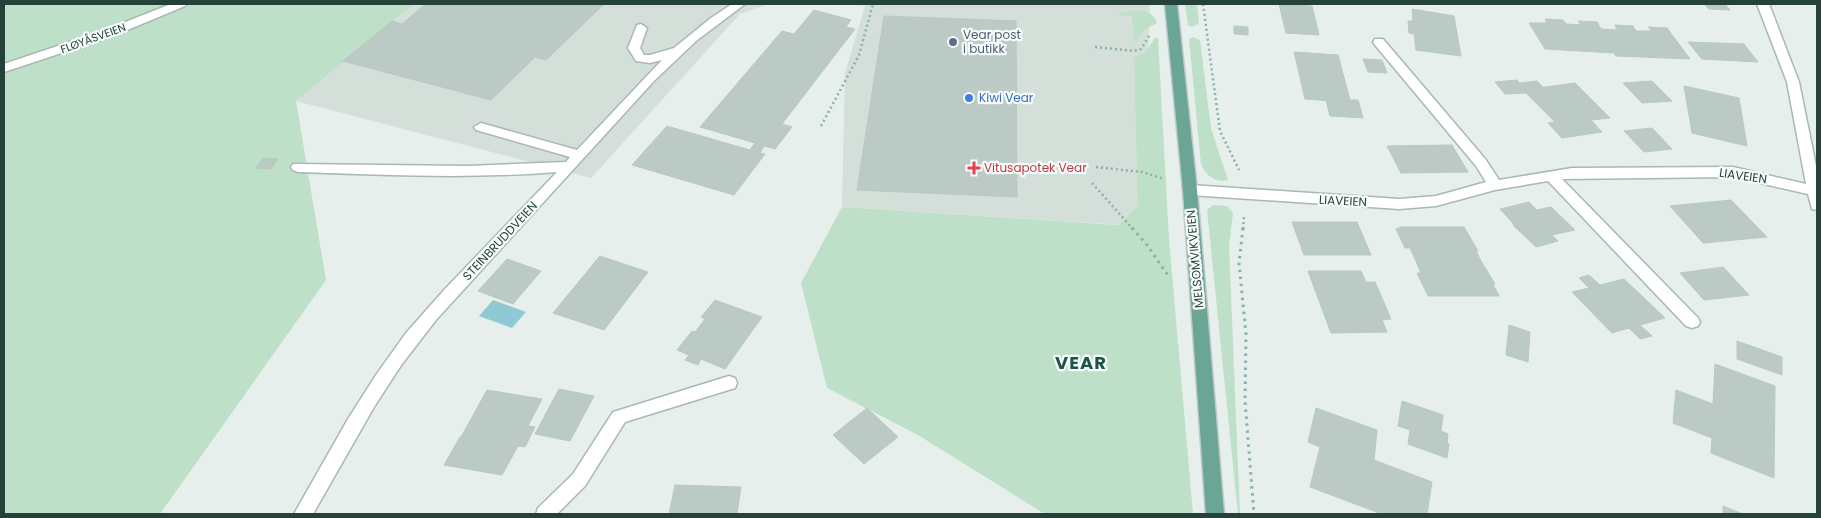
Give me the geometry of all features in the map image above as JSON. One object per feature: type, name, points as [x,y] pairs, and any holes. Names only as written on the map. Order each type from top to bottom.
[{"type":"main road","name":"MELSOMVIKVEIEN","points":[[1171,4],[1190,190],[1216,514]]},
{"type":"street","name":"FLØYÅSVEIEN","points":[[4,68],[109,32],[181,4]]},
{"type":"street","name":"STEINBRUDDVEIEN","points":[[304,514],[354,421],[381,379],[413,337],[617,113],[678,50],[718,17],[739,4]]},
{"type":"street","points":[[1763,4],[1793,82],[1817,206]]},
{"type":"street","points":[[642,28],[634,48],[640,58],[650,59],[678,50]]},
{"type":"street","points":[[1379,42],[1481,163],[1496,185]]},
{"type":"street","points":[[481,127],[575,161]]},
{"type":"street","points":[[298,167],[392,171],[503,170],[575,161]]},
{"type":"street","name":"LIAVEIEN","points":[[1190,190],[1399,204],[1436,201],[1496,185],[1595,171],[1733,172],[1815,191]]},
{"type":"street","points":[[1551,176],[1692,322]]},
{"type":"street","points":[[545,514],[579,480],[619,417],[729,382]]},
{"type":"path","points":[[821,126],[859,55],[873,4]]},
{"type":"path","points":[[1096,167],[1142,172],[1166,179],[1190,190]]},
{"type":"path","points":[[1092,184],[1147,245],[1171,280],[1198,287]]},
{"type":"path","points":[[1246,360],[1245,401],[1254,514]]},
{"type":"shaded area","points":[[414,4],[768,4],[740,14],[591,178],[296,101]]},
{"type":"shaded area","points":[[845,4],[1150,4],[1142,226],[842,207],[845,73],[865,6]]},
{"type":"green space","points":[[4,4],[414,4],[296,101],[326,280],[160,514],[4,514]]},
{"type":"green space","points":[[1185,4],[1197,4],[1199,23],[1192,27],[1188,25]]},
{"type":"green space","points":[[1137,10],[1150,13],[1157,23],[1145,29],[1134,43],[1132,16],[1120,15],[1119,13]]},
{"type":"green space","points":[[1193,37],[1200,40],[1211,128],[1228,180],[1223,181],[1212,178],[1201,164],[1189,39]]},
{"type":"green space","points":[[1155,38],[1158,38],[1169,239],[1193,514],[1045,514],[918,435],[827,388],[801,283],[842,207],[1119,225],[1138,206],[1134,57],[1144,54]]},
{"type":"green space","points":[[1213,205],[1227,206],[1233,213],[1229,246],[1240,514],[1238,514],[1207,210]]},
{"type":"water","points":[[493,300],[526,312],[512,328],[479,316]]},
{"type":"building","points":[[426,4],[604,4],[546,60],[535,57],[491,100],[343,61],[392,21],[402,24]]},
{"type":"building","points":[[1279,4],[1312,6],[1319,35],[1286,33]]},
{"type":"building","points":[[1704,4],[1725,4],[1730,10],[1709,9]]},
{"type":"building","points":[[1412,9],[1454,16],[1461,56],[1416,50],[1414,34],[1409,33],[1408,21],[1413,21]]},
{"type":"building","points":[[814,10],[851,20],[846,27],[855,29],[782,124],[792,127],[775,149],[764,146],[760,153],[765,154],[734,195],[632,165],[667,126],[750,150],[755,143],[700,127],[782,31],[794,34]]},
{"type":"building","points":[[884,16],[1016,21],[1017,197],[857,190]]},
{"type":"building","points":[[1545,19],[1563,20],[1566,24],[1581,25],[1578,21],[1597,22],[1601,29],[1617,30],[1615,25],[1633,26],[1636,31],[1652,31],[1648,27],[1667,28],[1690,59],[1616,56],[1614,53],[1545,49],[1529,23],[1547,23]]},
{"type":"building","points":[[1234,26],[1248,27],[1248,35],[1234,34]]},
{"type":"building","points":[[1688,42],[1744,44],[1758,62],[1702,59]]},
{"type":"building","points":[[1294,52],[1338,55],[1350,100],[1358,100],[1359,103],[1305,99]]},
{"type":"building","points":[[1363,59],[1382,60],[1387,73],[1368,72]]},
{"type":"building","points":[[1517,80],[1520,83],[1537,81],[1543,87],[1523,90],[1526,93],[1505,94],[1495,82]]},
{"type":"building","points":[[1652,81],[1672,101],[1642,103],[1623,83]]},
{"type":"building","points":[[1575,83],[1610,118],[1591,120],[1602,132],[1562,138],[1548,123],[1555,122],[1523,90]]},
{"type":"building","points":[[1684,86],[1739,98],[1747,146],[1692,133]]},
{"type":"building","points":[[1326,100],[1359,103],[1363,118],[1330,116]]},
{"type":"building","points":[[1652,128],[1672,149],[1644,152],[1624,131]]},
{"type":"building","points":[[1452,145],[1468,172],[1401,173],[1387,146]]},
{"type":"building","points":[[263,158],[278,159],[271,169],[256,168]]},
{"type":"building","points":[[1731,200],[1767,237],[1703,243],[1670,206]]},
{"type":"building","points":[[1529,202],[1537,210],[1551,207],[1575,230],[1552,235],[1558,241],[1536,247],[1514,226],[1500,209]]},
{"type":"building","points":[[1292,222],[1357,222],[1371,255],[1304,255]]},
{"type":"building","points":[[1401,227],[1464,227],[1478,251],[1476,251],[1481,261],[1416,261],[1410,248],[1405,248],[1396,229]]},
{"type":"building","points":[[600,256],[648,272],[604,330],[553,313]]},
{"type":"building","points":[[507,259],[541,271],[513,304],[478,291]]},
{"type":"building","points":[[1416,261],[1481,261],[1495,284],[1493,284],[1499,296],[1428,296],[1417,273],[1421,273]]},
{"type":"building","points":[[1723,267],[1749,295],[1704,300],[1680,273]]},
{"type":"building","points":[[1308,271],[1361,271],[1366,282],[1375,282],[1391,319],[1382,320],[1387,332],[1331,333]]},
{"type":"building","points":[[1589,275],[1600,285],[1624,279],[1665,318],[1640,325],[1652,336],[1640,339],[1629,328],[1612,333],[1572,292],[1589,288],[1579,278]]},
{"type":"building","points":[[715,300],[762,317],[725,369],[701,359],[698,365],[685,360],[689,355],[677,350],[692,331],[695,332],[705,319],[701,317]]},
{"type":"building","points":[[1509,325],[1530,332],[1528,362],[1506,355]]},
{"type":"building","points":[[1737,341],[1782,357],[1782,375],[1737,359]]},
{"type":"building","points":[[1715,364],[1775,386],[1774,478],[1711,453],[1712,438],[1673,423],[1676,390],[1713,404]]},
{"type":"building","points":[[559,389],[594,396],[570,441],[535,434]]},
{"type":"building","points":[[487,390],[542,399],[528,426],[535,427],[525,447],[518,446],[502,475],[444,465],[461,437]]},
{"type":"building","points":[[1402,401],[1443,415],[1441,431],[1448,434],[1447,458],[1408,444],[1410,430],[1398,426]]},
{"type":"building","points":[[867,408],[898,437],[864,464],[833,435]]},
{"type":"building","points":[[1316,408],[1377,430],[1374,460],[1432,482],[1427,514],[1382,514],[1310,487],[1320,447],[1308,442]]},
{"type":"building","points":[[675,485],[741,487],[737,514],[669,514]]},
{"type":"building","points":[[1723,506],[1743,514],[1723,514]]},
{"type":"place","name":"Vear post i butikk","points":[[953,42]]},
{"type":"place","name":"Kiwi Vear","points":[[969,98]]},
{"type":"place","name":"Vitusapotek Vear","points":[[974,168]]},
{"type":"district","name":"VEAR","points":[[1081,363]]}]
